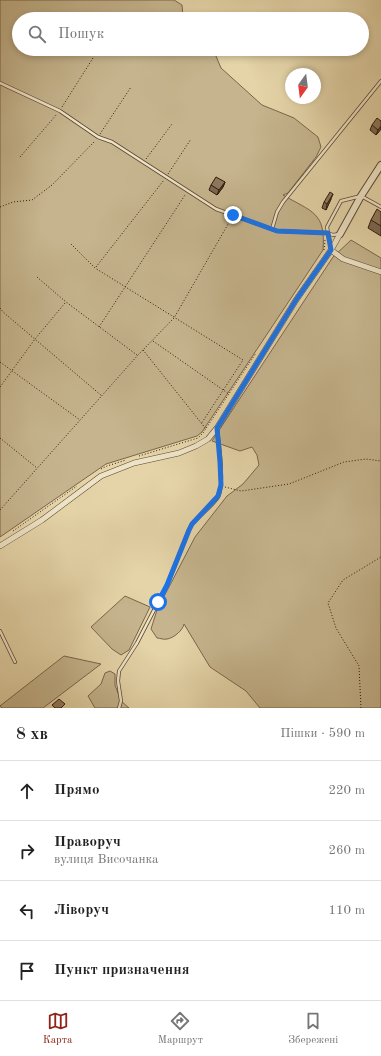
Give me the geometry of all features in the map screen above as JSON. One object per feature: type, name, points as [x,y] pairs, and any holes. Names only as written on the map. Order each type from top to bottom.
[{"type":"street","points":[[0,546],[42,520],[101,476],[134,463],[180,453],[208,439],[217,428],[296,300],[331,250],[361,196],[381,165]]},
{"type":"street","points":[[331,250],[343,258],[381,272]]},
{"type":"lane","points":[[272,229],[277,212],[283,202],[381,81]]},
{"type":"lane","points":[[0,82],[60,111],[98,137],[112,142],[216,209],[277,231],[328,233],[333,235],[340,234]]},
{"type":"lane","points":[[331,250],[327,227],[341,201],[361,196],[381,207]]},
{"type":"lane","points":[[119,708],[121,700],[118,681],[119,671],[137,643],[167,585],[192,524],[218,496],[221,485],[217,428]]},
{"type":"lane","points":[[0,631],[16,662]]},
{"type":"path","points":[[0,207],[13,202],[32,200],[52,185],[98,137],[131,87]]},
{"type":"path","points":[[143,162],[172,124]]},
{"type":"path","points":[[95,268],[166,177],[191,139]]},
{"type":"path","points":[[99,327],[187,191]]},
{"type":"path","points":[[0,510],[152,340],[174,318],[233,215]]},
{"type":"path","points":[[324,233],[324,251]]},
{"type":"path","points":[[71,244],[95,268],[243,360],[201,424]]},
{"type":"path","points":[[37,277],[66,302],[138,356]]},
{"type":"path","points":[[0,387],[35,339],[66,302]]},
{"type":"path","points":[[0,308],[102,396]]},
{"type":"path","points":[[152,340],[229,394]]},
{"type":"path","points":[[137,456],[198,438],[206,429],[259,348]]},
{"type":"path","points":[[143,350],[206,429]]},
{"type":"path","points":[[0,362],[80,420]]},
{"type":"path","points":[[0,438],[38,468]]},
{"type":"path","points":[[101,470],[107,466],[130,458]]},
{"type":"path","points":[[221,485],[241,491],[290,484],[344,462],[366,459],[381,461]]},
{"type":"path","points":[[13,531],[82,483]]},
{"type":"path","points":[[360,708],[359,666],[336,628],[328,603],[342,580],[381,557]]},
{"type":"shaded area","points":[[0,0],[174,0],[182,5],[183,12],[12,12],[12,56],[216,56],[221,68],[262,105],[294,118],[318,137],[321,147],[316,157],[288,193],[283,195],[309,210],[319,220],[322,228],[323,250],[202,432],[197,436],[106,464],[0,537]]},
{"type":"shaded area","points":[[351,240],[381,258],[381,708],[260,708],[246,691],[210,667],[184,624],[178,633],[166,639],[157,638],[151,629],[157,610],[195,537],[227,496],[243,484],[259,465],[257,455],[252,447],[240,451],[212,441],[333,257]]},
{"type":"shaded area","points":[[125,596],[150,607],[129,650],[121,655],[112,649],[91,627]]},
{"type":"shaded area","points":[[64,656],[101,664],[43,708],[2,708],[0,706]]},
{"type":"shaded area","points":[[110,671],[115,674],[115,685],[121,701],[129,708],[95,708],[88,696],[101,684],[105,673]]},
{"type":"building","points":[[377,118],[381,121],[381,126],[378,130],[372,125]]},
{"type":"building","points":[[216,177],[225,182],[219,190],[211,185]]},
{"type":"building","points":[[330,192],[333,194],[327,204],[324,202]]},
{"type":"building","points":[[377,209],[381,212],[381,226],[371,220]]},
{"type":"building","points":[[59,699],[65,704],[61,708],[55,708],[52,705]]},
{"type":"route","points":[[158,602],[167,585],[192,524],[218,496],[221,485],[217,428],[296,300],[331,250],[328,233],[277,231],[233,215]]}]
